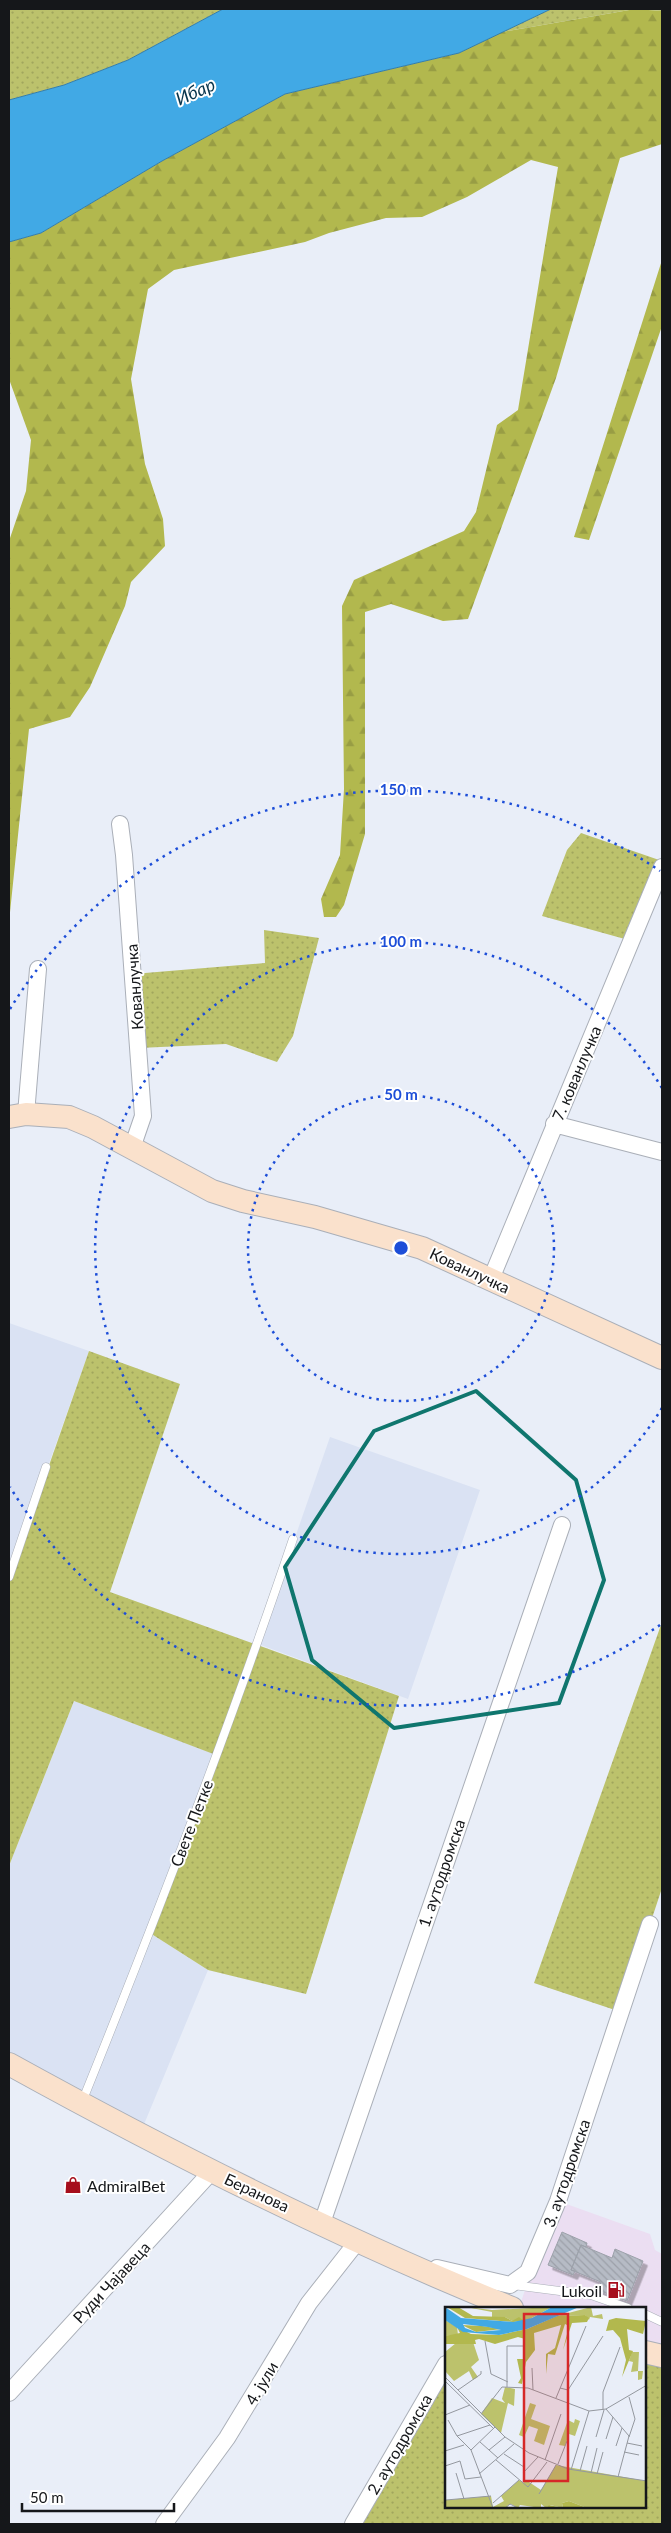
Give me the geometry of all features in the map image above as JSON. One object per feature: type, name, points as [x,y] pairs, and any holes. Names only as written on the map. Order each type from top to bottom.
[{"type":"street","name":"Кованлучка","points":[[120,824],[124,855],[143,1116],[132,1148]]},
{"type":"street","name":"7. кованлучка","points":[[491,1279],[662,868]]},
{"type":"street","name":"Кованлучка","points":[[38,969],[18,1115],[69,1117],[93,1127],[212,1191],[243,1202],[315,1217],[422,1248],[662,1358]]},
{"type":"street","points":[[554,1124],[662,1152]]},
{"type":"street","name":"1. аутодромска","points":[[322,2223],[562,1525]]},
{"type":"street","name":"3. аутодромска","points":[[510,2285],[528,2272],[558,2201],[650,1924]]},
{"type":"street","name":"Беранова","points":[[9,2064],[212,2171],[322,2223],[357,2242],[482,2302],[507,2307]]},
{"type":"street","name":"Руди Чајавеца","points":[[9,2393],[212,2171]]},
{"type":"street","name":"4. јули","points":[[164,2524],[227,2438],[308,2304],[357,2242]]},
{"type":"street","points":[[379,2252],[510,2285]]},
{"type":"street","points":[[646,2352],[662,2356]]},
{"type":"street","name":"2. аутодромска","points":[[352,2524],[445,2366]]},
{"type":"lane","points":[[9,1577],[46,1467]]},
{"type":"lane","name":"Свете Петке","points":[[82,2104],[210,1773],[258,1644],[293,1539]]},
{"type":"lane","points":[[510,2285],[591,2295],[625,2307]]},
{"type":"lane","points":[[646,2314],[662,2322]]},
{"type":"highlighted area","points":[[476,1391],[576,1480],[604,1580],[559,1703],[394,1728],[312,1660],[285,1567],[374,1431]]},
{"type":"shaded area","points":[[9,1323],[89,1351],[9,1576]]},
{"type":"shaded area","points":[[330,1437],[480,1490],[408,1699],[258,1644]]},
{"type":"shaded area","points":[[74,1701],[217,1755],[150,1933],[208,1970],[140,2134],[9,2064],[9,1866]]},
{"type":"shaded area","points":[[558,2201],[650,2234],[655,2250],[662,2254],[662,2356],[646,2352],[646,2307],[519,2307],[538,2251]]},
{"type":"green space","points":[[9,9],[223,9],[128,60],[64,85],[9,100]]},
{"type":"green space","points":[[551,9],[635,9],[502,32]]},
{"type":"green space","points":[[635,9],[662,9],[662,11]]},
{"type":"green space","points":[[635,9],[662,11],[662,144],[620,158],[556,378],[468,619],[443,621],[391,604],[365,612],[365,834],[344,905],[336,917],[324,917],[321,899],[340,855],[344,789],[342,606],[354,580],[464,531],[476,512],[497,425],[518,410],[558,167],[531,160],[467,197],[422,217],[386,218],[329,233],[305,242],[174,270],[148,289],[131,379],[145,464],[163,519],[165,546],[131,582],[125,606],[90,687],[70,717],[29,729],[9,922],[9,541],[26,491],[31,440],[9,379],[9,242],[41,233],[162,161],[285,94],[459,53],[502,32]]},
{"type":"green space","points":[[662,260],[662,326],[589,540],[574,537]]},
{"type":"green space","points":[[581,833],[662,861],[632,941],[542,916],[567,850]]},
{"type":"green space","points":[[264,930],[319,938],[293,1036],[277,1062],[226,1044],[139,1048],[133,974],[265,963]]},
{"type":"green space","points":[[89,1351],[180,1384],[110,1592],[399,1696],[306,1994],[208,1970],[150,1933],[216,1755],[74,1701],[9,1866],[9,1580]]},
{"type":"green space","points":[[662,1622],[662,1888],[621,2012],[534,1983]]},
{"type":"green space","points":[[646,2352],[662,2356],[662,2524],[353,2524],[445,2366],[445,2508],[646,2508]]},
{"type":"water","name":"Ибар","points":[[223,9],[551,9],[459,53],[285,94],[162,161],[41,233],[9,242],[9,100],[64,85],[128,60]]},
{"type":"building","points":[[562,2232],[587,2243],[586,2247],[581,2245],[571,2270],[575,2271],[573,2275],[548,2265]]},
{"type":"building","points":[[581,2245],[612,2258],[615,2249],[643,2261],[627,2301],[598,2290],[601,2282],[571,2270]]},
{"type":"place","name":"AdmiralBet","points":[[73,2185]]},
{"type":"place","name":"Lukoil","points":[[616,2290]]}]
